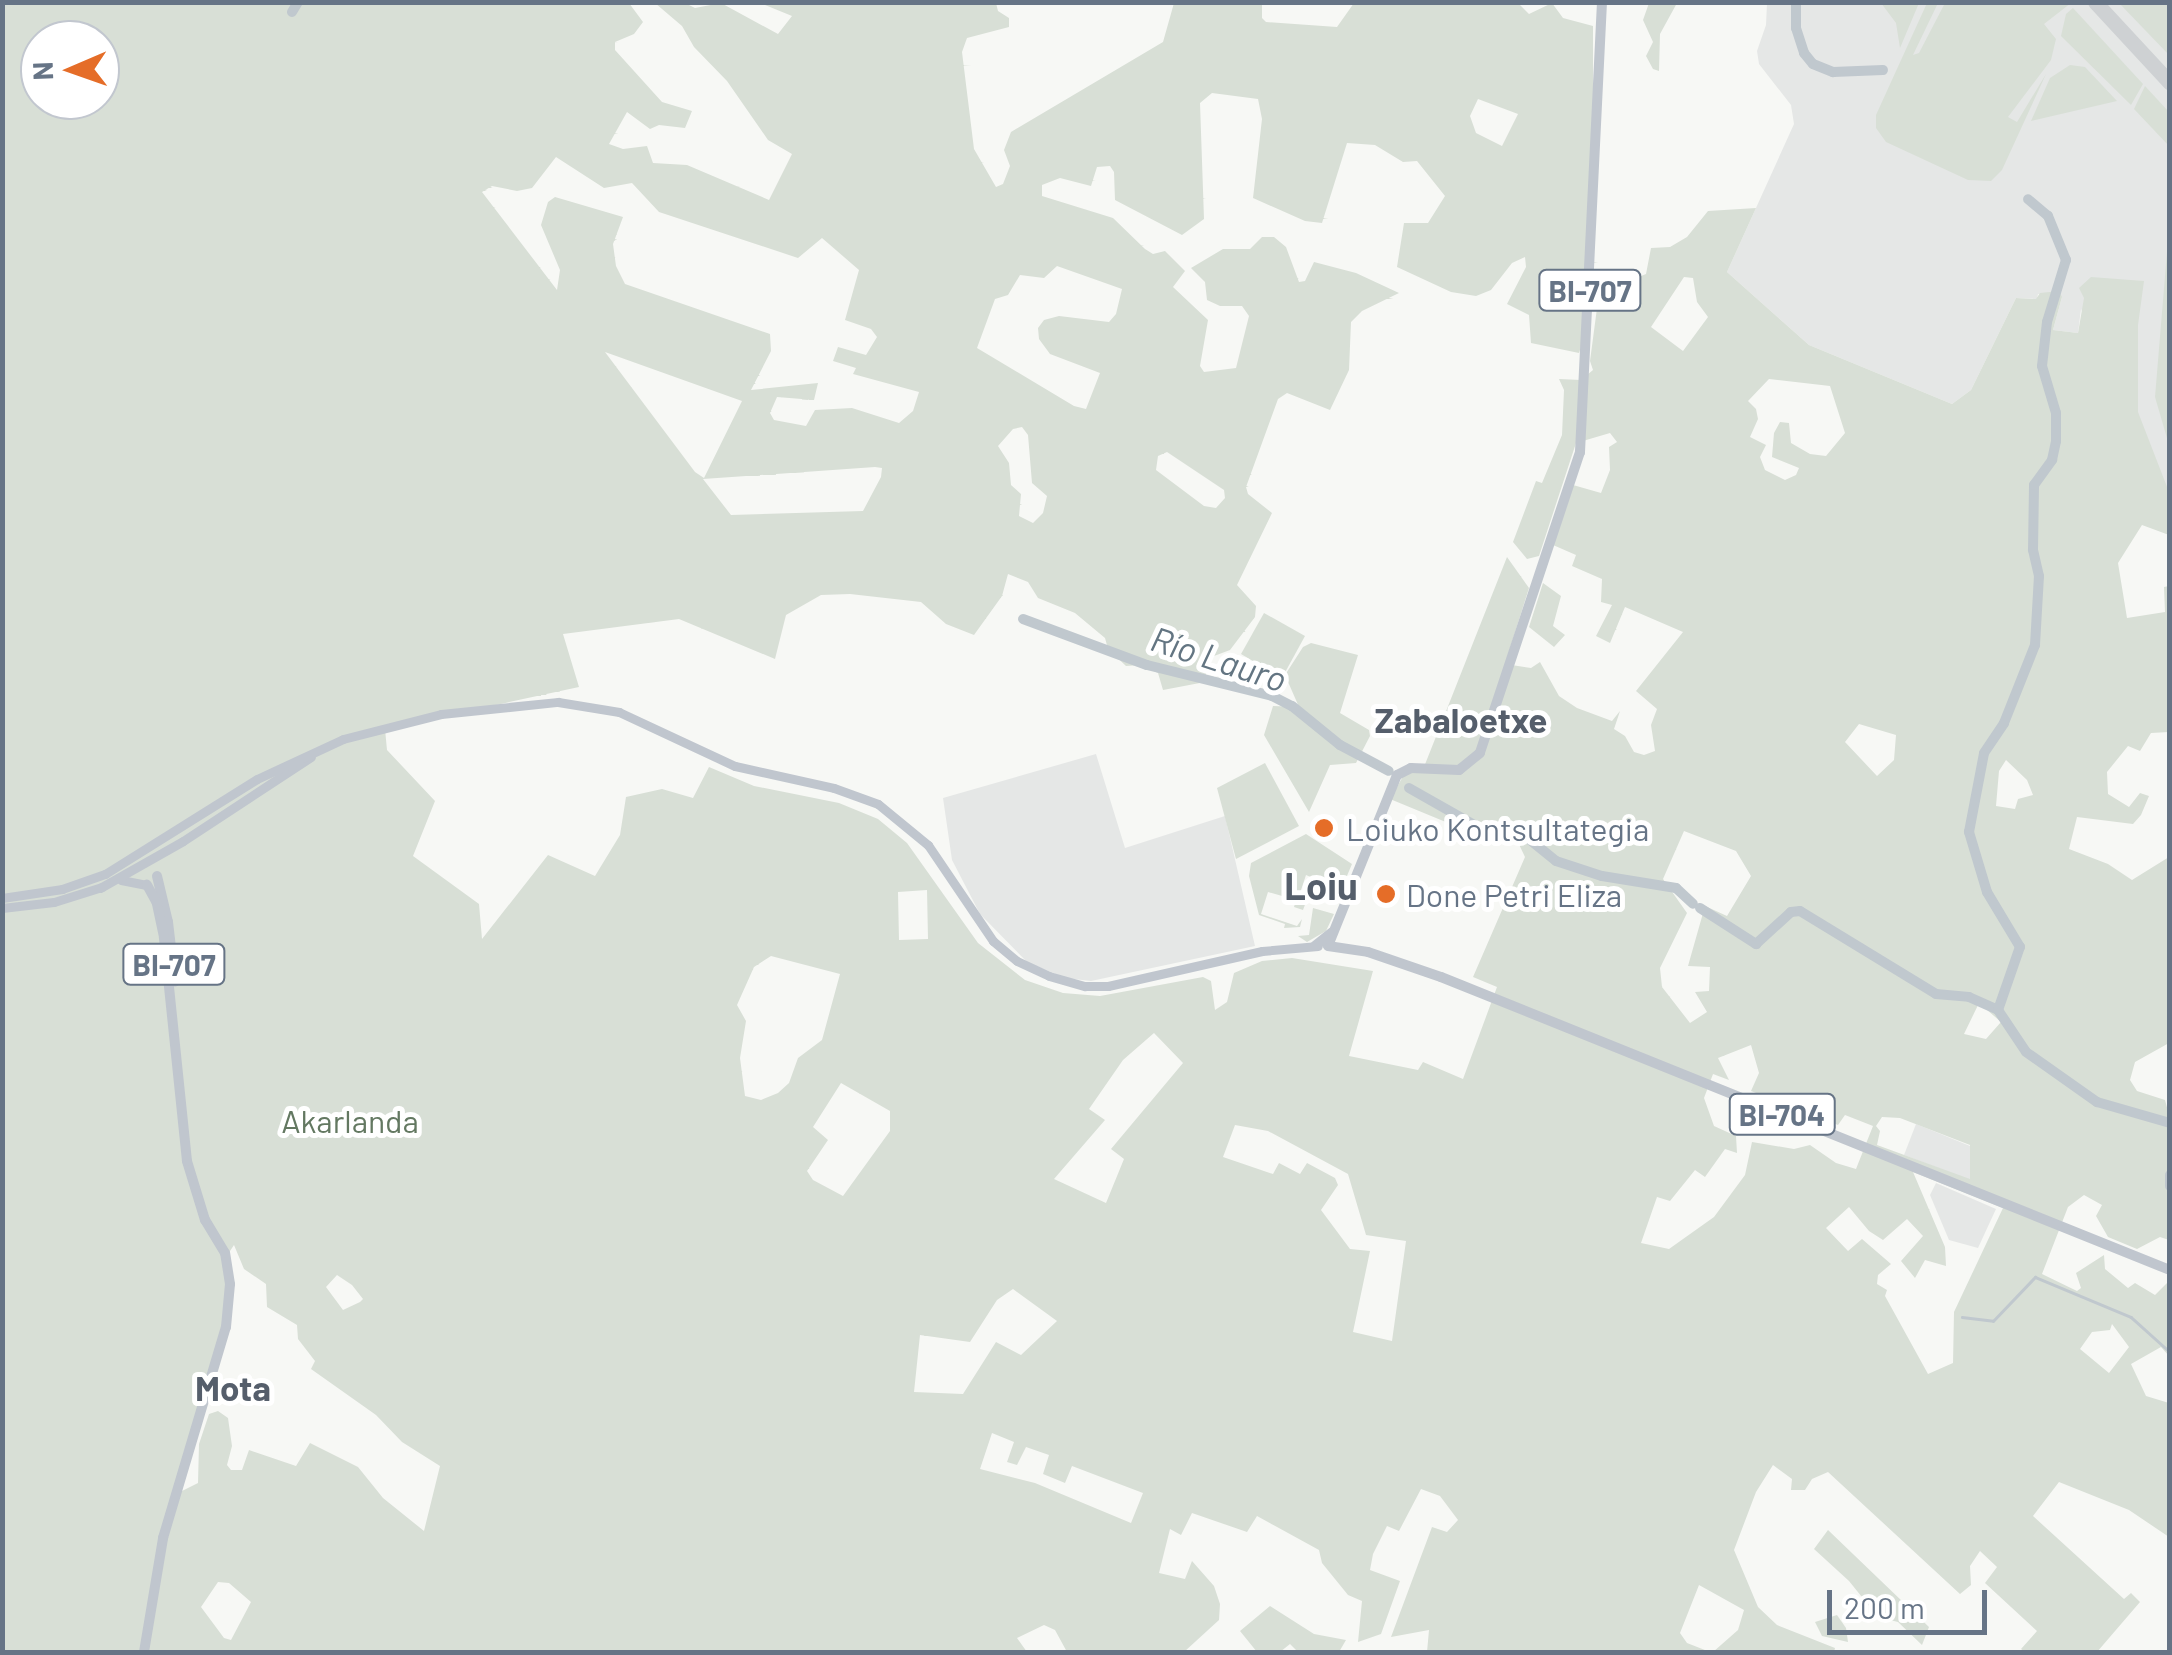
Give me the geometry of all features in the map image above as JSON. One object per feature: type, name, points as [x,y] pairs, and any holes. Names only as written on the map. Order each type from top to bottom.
[{"type":"main road","name":"BI-707","points":[[1328,946],[1389,790],[1405,770],[1459,770],[1480,754],[1580,452],[1602,2]]},
{"type":"main road","points":[[152,881],[161,860],[204,813],[296,758],[373,730],[508,704],[594,708],[619,714],[734,766],[834,788],[878,804],[928,845],[978,922],[1000,948],[1034,970],[1085,986],[1128,982],[1262,951],[1328,946]]},
{"type":"main road","points":[[100,888],[302,762],[362,737],[426,721],[512,708],[594,708]]},
{"type":"main road","points":[[2,898],[69,892],[140,863],[200,822],[204,813]]},
{"type":"main road","points":[[152,881],[140,863],[145,841],[181,836]]},
{"type":"main road","points":[[2,908],[54,902],[128,878],[152,881]]},
{"type":"main road","name":"BI-707","points":[[144,1652],[163,1538],[226,1327],[230,1284],[225,1254],[205,1220],[188,1161],[175,1054],[175,967],[152,881]]},
{"type":"main road","points":[[1314,946],[1335,929],[1358,950]]},
{"type":"main road","name":"BI-704","points":[[1328,946],[1393,960],[2170,1270]]},
{"type":"shaded area","points":[[1767,3],[2169,3],[2169,520],[2081,309],[2078,333],[2053,330],[2062,297],[2038,294],[2037,299],[2016,298],[1971,390],[1952,404],[1809,345],[1727,272],[1794,124],[1791,105],[1759,64],[1757,51],[1766,25]]},
{"type":"shaded area","points":[[1096,754],[1125,848],[1225,816],[1255,946],[1091,981],[1065,978],[1027,962],[980,914],[952,860],[943,798]]},
{"type":"shaded area","points":[[1916,1124],[1970,1146],[1970,1180],[1904,1155]]},
{"type":"shaded area","points":[[1936,1183],[1996,1209],[1978,1248],[1949,1240],[1930,1195]]},
{"type":"green space","name":"Akarlanda","points":[[3,3],[629,3],[643,22],[634,34],[615,42],[615,50],[662,102],[692,111],[685,128],[659,125],[650,129],[627,112],[609,144],[623,149],[647,146],[653,163],[687,165],[769,200],[792,154],[768,140],[727,81],[694,47],[682,26],[655,3],[685,3],[695,8],[721,3],[778,34],[792,16],[760,3],[996,3],[998,11],[1009,18],[1009,27],[967,38],[962,52],[974,149],[996,187],[1003,184],[1010,166],[1004,150],[1011,132],[1163,42],[1174,3],[1262,3],[1262,18],[1266,22],[1337,27],[1354,3],[1518,3],[1529,14],[1552,3],[1563,18],[1593,26],[1593,292],[1598,291],[1579,353],[1531,343],[1529,315],[1507,304],[1526,267],[1525,257],[1512,263],[1491,290],[1476,296],[1451,292],[1397,267],[1404,223],[1428,223],[1445,196],[1417,161],[1403,162],[1375,145],[1347,143],[1322,223],[1305,221],[1253,198],[1262,119],[1258,99],[1212,93],[1200,103],[1204,219],[1182,235],[1115,200],[1114,172],[1110,166],[1097,167],[1091,186],[1060,178],[1042,185],[1042,196],[1113,218],[1145,249],[1153,254],[1165,251],[1185,271],[1173,287],[1208,320],[1200,366],[1204,372],[1236,368],[1249,316],[1242,306],[1220,306],[1207,300],[1205,282],[1191,268],[1223,249],[1250,249],[1262,237],[1274,237],[1286,247],[1299,282],[1305,281],[1314,262],[1356,273],[1399,293],[1362,311],[1351,322],[1349,370],[1330,410],[1287,393],[1278,399],[1246,487],[1248,494],[1272,513],[1237,585],[1256,606],[1255,617],[1230,650],[1214,656],[1207,667],[1205,682],[1163,690],[1158,673],[1141,665],[1126,666],[1108,649],[1105,638],[1075,613],[1038,598],[1028,582],[1008,574],[1002,596],[974,635],[946,624],[921,602],[850,594],[821,595],[786,615],[775,659],[679,619],[563,634],[579,687],[385,729],[387,750],[435,801],[413,856],[479,904],[482,939],[548,855],[595,876],[620,835],[626,797],[662,789],[693,798],[709,767],[754,786],[839,803],[878,819],[907,843],[978,943],[1025,980],[1063,993],[1100,996],[1203,977],[1211,981],[1215,1010],[1227,1002],[1234,973],[1262,961],[1292,958],[1373,971],[1349,1056],[1418,1070],[1423,1062],[1463,1079],[1497,987],[1473,977],[1525,857],[1515,836],[1504,832],[1499,844],[1390,799],[1405,773],[1422,772],[1507,557],[1529,588],[1505,664],[1531,668],[1540,662],[1559,696],[1577,708],[1612,721],[1620,711],[1614,729],[1625,736],[1634,752],[1644,755],[1655,751],[1651,725],[1657,709],[1636,691],[1683,632],[1625,607],[1610,643],[1596,636],[1612,605],[1601,602],[1602,579],[1572,566],[1576,555],[1553,545],[1573,485],[1601,493],[1610,470],[1609,447],[1617,442],[1610,433],[1576,443],[1539,556],[1527,559],[1513,542],[1536,481],[1542,483],[1562,435],[1564,390],[1559,379],[1581,380],[1593,370],[1590,361],[1599,293],[1646,274],[1651,248],[1670,247],[1687,237],[1708,211],[1756,208],[1727,272],[1809,345],[1952,404],[1971,390],[2016,298],[2036,299],[2040,293],[2059,291],[2062,297],[2053,330],[2078,333],[2084,298],[2079,288],[2091,277],[2144,281],[2138,325],[2138,412],[2169,492],[2169,535],[2142,525],[2118,563],[2127,618],[2165,612],[2164,587],[2169,586],[2169,732],[2151,733],[2140,751],[2128,746],[2107,772],[2108,794],[2129,807],[2140,793],[2149,796],[2141,815],[2133,824],[2077,817],[2069,849],[2108,864],[2132,880],[2169,857],[2169,1043],[2135,1062],[2130,1080],[2137,1091],[2165,1100],[2169,1115],[2169,1240],[2160,1237],[2137,1249],[2108,1237],[2096,1216],[2102,1205],[2084,1195],[2068,1207],[2042,1274],[2077,1291],[2081,1288],[2076,1273],[2104,1255],[2105,1269],[2128,1288],[2135,1283],[2155,1295],[2169,1281],[2169,1356],[2161,1347],[2131,1364],[2146,1396],[2169,1403],[2169,1537],[2129,1510],[2059,1482],[2033,1516],[2124,1599],[2131,1593],[2140,1602],[2097,1652],[2025,1652],[2021,1649],[2037,1631],[1985,1583],[1997,1567],[1980,1551],[1970,1566],[1971,1585],[1960,1594],[1828,1472],[1812,1479],[1805,1490],[1791,1490],[1792,1479],[1773,1465],[1756,1492],[1734,1550],[1758,1607],[1777,1625],[1835,1648],[1834,1652],[1713,1652],[1738,1630],[1744,1610],[1699,1585],[1680,1633],[1687,1643],[1710,1652],[1427,1652],[1429,1630],[1391,1637],[1432,1527],[1447,1532],[1458,1520],[1440,1496],[1421,1489],[1399,1531],[1387,1526],[1373,1554],[1370,1570],[1400,1581],[1381,1634],[1358,1642],[1362,1601],[1348,1595],[1322,1563],[1319,1550],[1257,1516],[1247,1532],[1192,1513],[1181,1535],[1170,1529],[1159,1573],[1185,1579],[1192,1561],[1214,1586],[1220,1604],[1219,1620],[1184,1652],[1067,1652],[1055,1630],[1044,1625],[1017,1638],[1027,1652],[3,1652]],"holes":[[[1478,99],[1518,114],[1502,146],[1476,133],[1470,116]],[[556,157],[604,188],[632,183],[659,212],[798,258],[822,238],[859,270],[845,320],[871,329],[877,337],[866,355],[838,347],[833,361],[856,368],[853,374],[919,392],[913,411],[899,423],[852,408],[815,410],[806,426],[774,420],[770,413],[777,397],[814,400],[818,383],[751,390],[771,351],[770,334],[625,284],[616,266],[613,244],[623,217],[555,197],[548,202],[541,225],[560,270],[557,290],[482,192],[492,186],[517,191],[532,188]],[[1057,266],[1122,289],[1116,314],[1109,322],[1059,316],[1044,320],[1038,328],[1039,339],[1050,354],[1100,373],[1086,409],[1074,406],[977,348],[995,299],[1008,295],[1020,275],[1044,278]],[[1684,277],[1693,278],[1697,302],[1708,317],[1683,351],[1651,327]],[[605,352],[742,401],[704,478],[695,472]],[[1769,379],[1830,386],[1845,433],[1826,456],[1810,454],[1791,443],[1789,423],[1780,422],[1774,433],[1772,457],[1799,468],[1796,475],[1785,480],[1765,470],[1760,457],[1766,445],[1750,437],[1758,419],[1756,409],[1748,401]],[[1022,427],[1028,435],[1032,483],[1047,496],[1043,513],[1033,523],[1019,516],[1021,494],[1011,485],[1009,463],[998,446],[1013,429]],[[1167,452],[1224,490],[1225,498],[1216,508],[1204,506],[1156,470],[1158,456]],[[882,468],[863,511],[731,515],[703,479]],[[1859,724],[1896,735],[1894,760],[1877,776],[1845,742]],[[2006,760],[2027,780],[2033,795],[2018,799],[2015,809],[1996,806],[1999,771]],[[1684,831],[1736,851],[1751,876],[1727,916],[1705,906],[1688,966],[1710,967],[1709,991],[1695,992],[1707,1012],[1690,1023],[1662,987],[1660,968],[1687,913],[1663,879]],[[927,890],[928,939],[899,940],[898,892]],[[771,956],[840,974],[822,1040],[798,1058],[789,1083],[761,1100],[745,1096],[740,1058],[746,1021],[737,1005],[754,967]],[[1979,1003],[2001,1022],[1986,1039],[1964,1034]],[[1154,1033],[1183,1063],[1111,1149],[1124,1159],[1106,1203],[1054,1179],[1105,1120],[1089,1109],[1123,1060]],[[1751,1045],[1759,1073],[1751,1091],[1838,1125],[1845,1115],[1873,1126],[1856,1169],[1836,1163],[1810,1145],[1794,1149],[1752,1142],[1745,1175],[1714,1217],[1669,1249],[1641,1243],[1657,1197],[1670,1201],[1695,1170],[1705,1177],[1725,1149],[1737,1153],[1736,1136],[1714,1126],[1704,1098],[1713,1074],[1729,1080],[1718,1058]],[[841,1083],[890,1111],[890,1131],[843,1196],[813,1180],[807,1171],[828,1140],[813,1127]],[[1882,1117],[1900,1118],[1970,1145],[1970,1179],[1877,1145],[1880,1131],[1876,1126]],[[1235,1125],[1268,1131],[1348,1174],[1366,1235],[1406,1241],[1392,1341],[1353,1332],[1370,1251],[1350,1249],[1321,1210],[1338,1185],[1335,1178],[1307,1163],[1300,1174],[1279,1163],[1273,1174],[1223,1157]],[[1913,1172],[2003,1208],[1954,1312],[1953,1363],[1928,1374],[1885,1296],[1887,1290],[1877,1284],[1878,1275],[1891,1264],[1862,1239],[1848,1251],[1826,1228],[1849,1207],[1869,1231],[1883,1240],[1907,1219],[1923,1236],[1901,1261],[1915,1278],[1925,1260],[1946,1266],[1945,1247]],[[234,1245],[244,1269],[266,1284],[267,1307],[297,1325],[298,1339],[315,1361],[311,1369],[376,1415],[402,1442],[440,1466],[424,1531],[383,1498],[358,1467],[310,1443],[296,1466],[249,1450],[242,1470],[231,1470],[227,1465],[232,1446],[228,1418],[218,1411],[209,1414],[199,1444],[198,1483],[182,1491],[178,1477],[223,1321],[228,1254]],[[337,1275],[352,1285],[363,1299],[343,1310],[326,1287]],[[1013,1289],[1057,1321],[1021,1355],[996,1342],[963,1394],[914,1392],[920,1335],[970,1342],[997,1300]],[[2112,1324],[2129,1347],[2109,1373],[2080,1349],[2092,1332],[2110,1330]],[[992,1433],[1014,1442],[1007,1462],[1017,1465],[1026,1447],[1049,1455],[1043,1474],[1065,1483],[1072,1466],[1143,1493],[1131,1523],[1035,1483],[980,1469]],[[218,1582],[229,1583],[251,1602],[231,1640],[224,1638],[201,1607]]]},
{"type":"green space","points":[[1649,3],[1677,3],[1660,34],[1659,71],[1653,69],[1646,56],[1653,42],[1643,20]]},
{"type":"green space","points":[[1881,3],[1919,3],[1900,48],[1896,23]]},
{"type":"green space","points":[[1927,3],[1938,3],[1913,55],[1919,53],[1945,3],[2071,3],[2044,24],[2056,39],[2051,60],[2008,117],[2017,122],[2046,74],[2002,170],[1991,181],[1968,180],[1886,142],[1876,128],[1876,115]]},
{"type":"green space","points":[[2119,3],[2169,3],[2169,55]]},
{"type":"green space","points":[[2073,8],[2143,84],[2131,105],[2061,36],[2066,14]]},
{"type":"green space","points":[[2070,65],[2085,67],[2117,101],[2031,121],[2050,78]]},
{"type":"green space","points":[[2145,86],[2169,112],[2169,146],[2134,109]]},
{"type":"green space","points":[[2169,228],[2169,445],[2155,397]]},
{"type":"green space","points":[[1543,583],[1561,596],[1553,626],[1565,635],[1554,647],[1529,627]]},
{"type":"green space","points":[[1264,613],[1305,636],[1282,678],[1241,654]]},
{"type":"green space","points":[[1311,643],[1358,655],[1340,713],[1369,730],[1370,736],[1356,763],[1330,765],[1309,812],[1264,735],[1273,706],[1299,707],[1285,675],[1303,647]]},
{"type":"green space","points":[[1265,763],[1299,826],[1236,859],[1217,788]]},
{"type":"green space","points":[[1306,834],[1352,864],[1341,890],[1306,875],[1298,899],[1306,902],[1303,910],[1294,907],[1296,900],[1268,892],[1261,914],[1297,926],[1302,919],[1300,927],[1284,928],[1285,924],[1259,915],[1249,876],[1251,863]]},
{"type":"green space","points":[[1313,908],[1334,914],[1326,931],[1307,942],[1298,936],[1309,935]]},
{"type":"green space","points":[[1828,1530],[1929,1627],[1922,1645],[1898,1622],[1878,1617],[1849,1581],[1814,1549]]},
{"type":"green space","points":[[1270,1606],[1314,1634],[1346,1640],[1339,1652],[1298,1652],[1290,1644],[1280,1652],[1257,1652],[1240,1631]]},
{"type":"green space","points":[[1837,1615],[1846,1628],[1848,1642],[1822,1636],[1815,1622]]},
{"type":"waterway","points":[[292,12],[298,2]]},
{"type":"waterway","points":[[1796,2],[1796,28],[1804,53],[1813,64],[1833,72],[1883,70]]},
{"type":"waterway","points":[[1998,1010],[2020,947],[1987,892],[1969,832],[1984,753],[2004,723],[2035,645],[2039,576],[2033,550],[2034,485],[2052,460],[2056,441],[2056,413],[2042,366],[2047,322],[2066,260],[2048,216],[2028,199]]},
{"type":"waterway","name":"Río Lauro","points":[[1023,619],[1147,665],[1272,696],[1292,706],[1340,745],[1389,771]]},
{"type":"waterway","name":"Río Lauro","points":[[1409,788],[1492,835],[1529,839],[1556,861],[1602,876],[1676,888],[1693,904]]},
{"type":"waterway","name":"Río Lauro","points":[[1700,908],[1756,944],[1791,912],[1800,911],[1936,994],[1969,997],[1998,1010],[2026,1052],[2097,1102],[2170,1123]]},
{"type":"waterway","name":"Río Lauro","points":[[2170,1175],[2170,1186]]},
{"type":"waterway","points":[[1962,1317],[1993,1321],[2035,1277],[2131,1317],[2170,1352]]},
{"type":"taxiway","points":[[2095,2],[2170,83]]},
{"type":"place","name":"Loiuko Kontsultategia","points":[[1324,828]]},
{"type":"place","name":"Done Petri Eliza","points":[[1386,894]]},
{"type":"district","name":"Zabaloetxe","points":[[1461,719]]},
{"type":"district","name":"Loiu","points":[[1321,886]]},
{"type":"district","name":"Mota","points":[[233,1387]]}]
